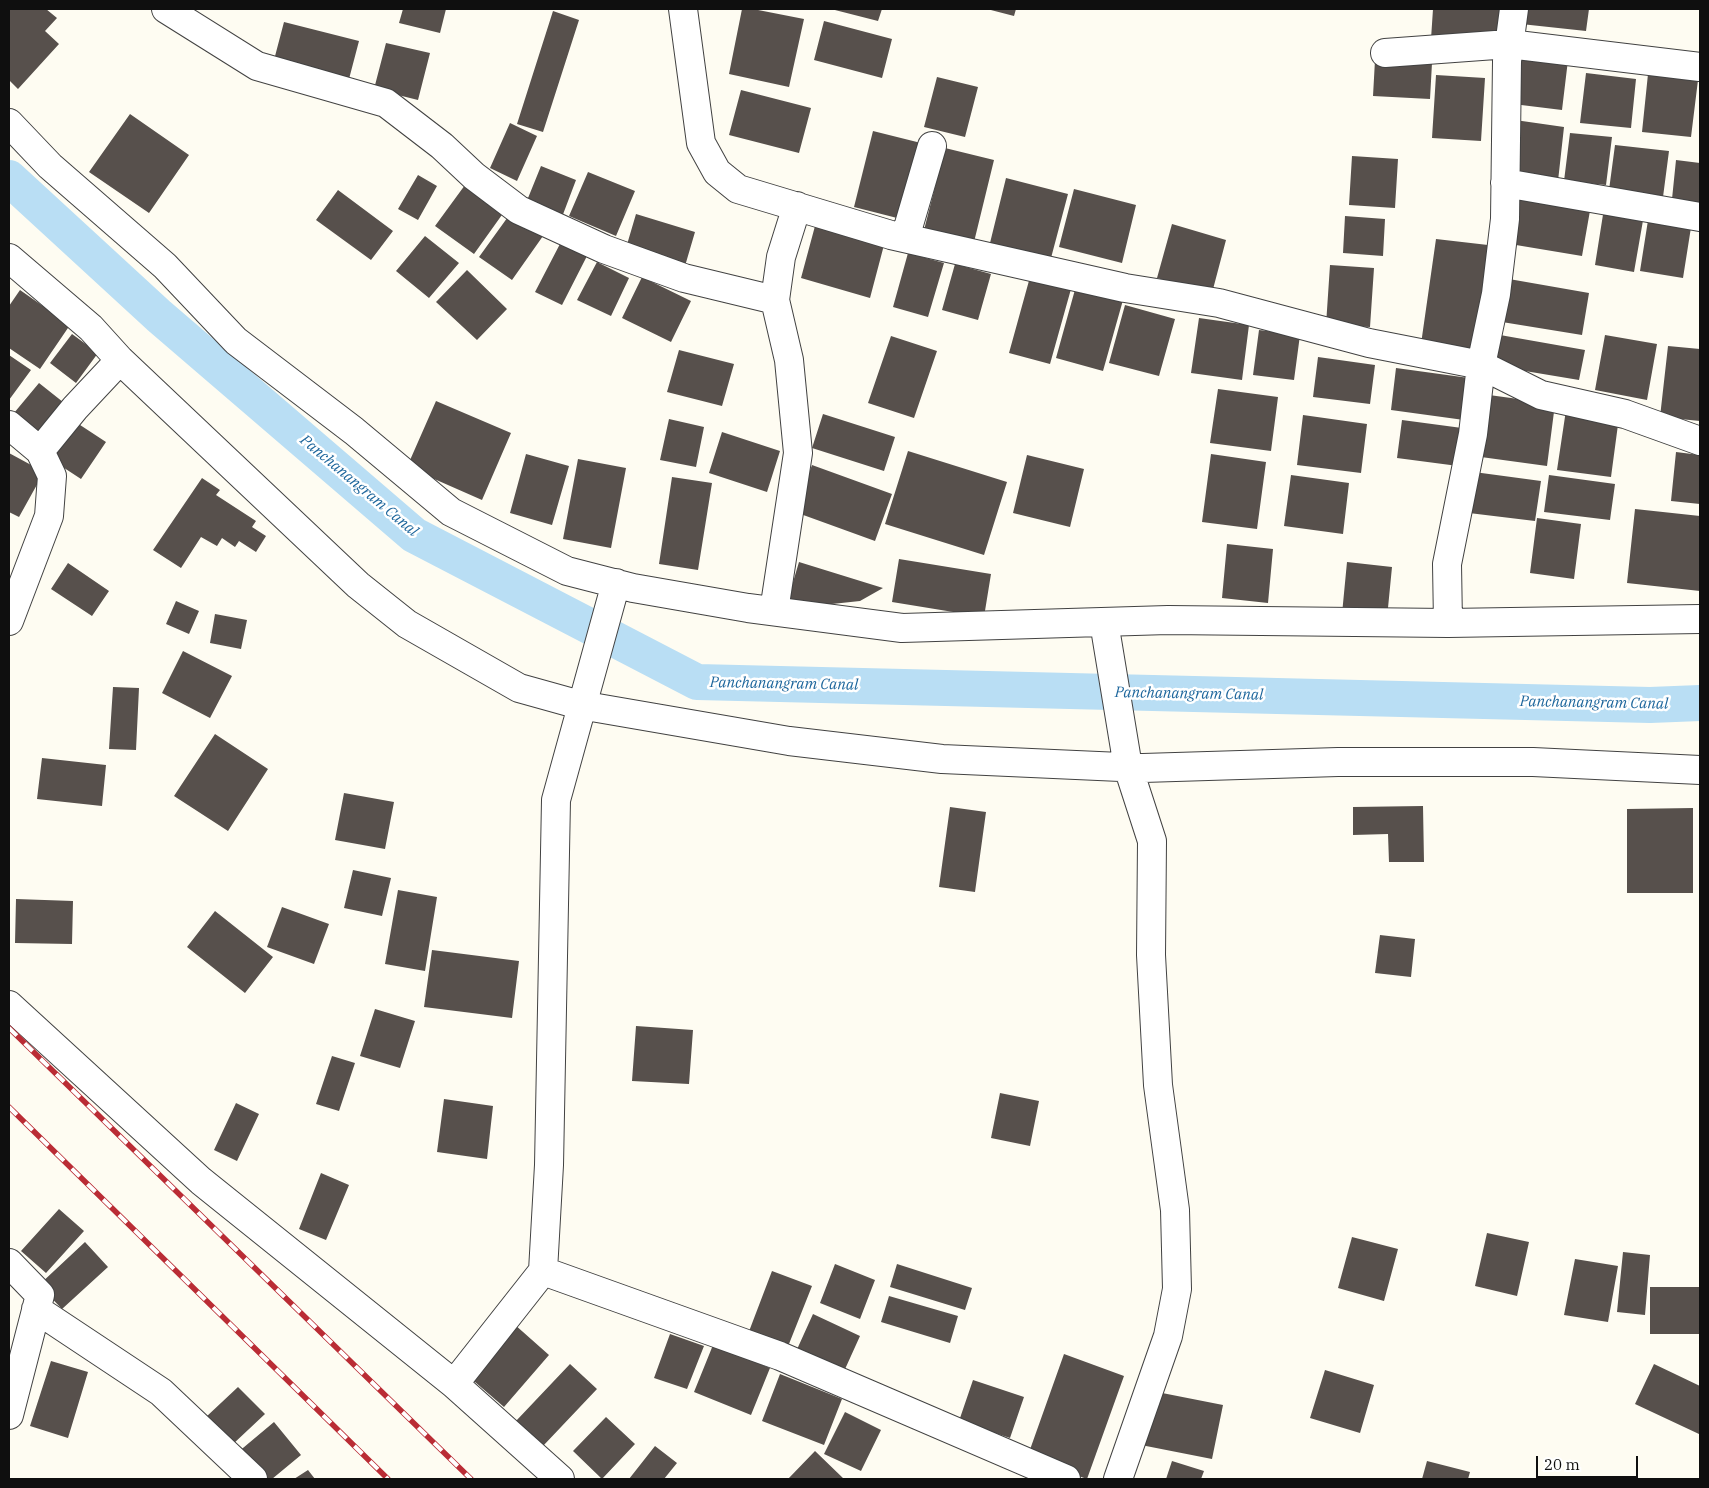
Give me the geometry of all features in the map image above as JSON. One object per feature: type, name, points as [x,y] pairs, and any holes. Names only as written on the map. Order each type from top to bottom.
[{"type":"street","points":[[166,9],[257,66],[386,103],[442,146],[474,176],[519,210],[604,250],[684,278],[775,300]]},
{"type":"street","points":[[683,9],[701,143],[717,172],[738,189],[904,238],[1125,288],[1219,303],[1369,343],[1481,366],[1541,395],[1625,414],[1700,441]]},
{"type":"street","points":[[1448,623],[1447,564],[1472,434],[1481,366],[1496,294],[1505,219],[1509,44],[1514,9]]},
{"type":"street","points":[[1385,53],[1509,44],[1700,67]]},
{"type":"street","points":[[9,123],[50,166],[165,266],[236,341],[354,431],[451,512],[568,571],[616,583],[774,611],[902,628],[1168,620],[1448,623],[1700,619]]},
{"type":"street","points":[[904,238],[932,146]]},
{"type":"street","points":[[1505,183],[1700,217]]},
{"type":"street","points":[[774,611],[798,453],[789,360],[775,300],[781,257],[797,206]]},
{"type":"street","points":[[9,258],[91,328],[120,360],[358,586],[407,624],[519,688],[580,706],[789,741],[942,760],[1128,767],[1338,762],[1533,762],[1700,770]]},
{"type":"street","points":[[40,451],[75,408],[120,360]]},
{"type":"street","points":[[9,425],[40,451],[52,476],[49,516],[9,621]]},
{"type":"street","points":[[454,1384],[543,1271],[549,1166],[556,800],[580,706],[591,675],[616,583]]},
{"type":"street","points":[[1104,622],[1128,767],[1152,841],[1151,955],[1158,1085],[1175,1210],[1177,1289],[1168,1336],[1118,1479]]},
{"type":"street","points":[[9,1005],[201,1181],[454,1384],[560,1479]]},
{"type":"street","points":[[9,1263],[40,1295],[9,1415]]},
{"type":"street","points":[[543,1271],[780,1356],[1020,1471],[1066,1479]]},
{"type":"street","points":[[36,1309],[161,1392],[254,1479]]},
{"type":"building","points":[[9,9],[46,9],[57,18],[45,31],[59,44],[18,89],[9,80]]},
{"type":"building","points":[[403,9],[446,9],[440,33],[399,23]]},
{"type":"building","points":[[742,9],[753,9],[804,19],[789,87],[729,74]]},
{"type":"building","points":[[831,9],[882,9],[878,21]]},
{"type":"building","points":[[987,9],[1016,9],[1014,16]]},
{"type":"building","points":[[1433,9],[1500,9],[1498,43],[1431,39]]},
{"type":"building","points":[[1523,9],[1589,9],[1586,31],[1521,24]]},
{"type":"building","points":[[553,11],[579,20],[543,132],[517,124]]},
{"type":"building","points":[[824,21],[892,39],[882,78],[814,60]]},
{"type":"building","points":[[284,22],[359,41],[349,79],[274,60]]},
{"type":"building","points":[[386,43],[430,53],[418,100],[374,89]]},
{"type":"building","points":[[1519,54],[1568,60],[1562,110],[1513,104]]},
{"type":"building","points":[[1375,60],[1432,63],[1430,99],[1373,96]]},
{"type":"building","points":[[1586,73],[1636,79],[1631,128],[1580,123]]},
{"type":"building","points":[[1648,74],[1698,80],[1691,137],[1642,132]]},
{"type":"building","points":[[1436,75],[1485,78],[1481,141],[1432,138]]},
{"type":"building","points":[[937,77],[978,87],[965,137],[924,127]]},
{"type":"building","points":[[741,90],[811,108],[799,153],[729,135]]},
{"type":"building","points":[[130,114],[189,155],[149,213],[89,172]]},
{"type":"building","points":[[1515,120],[1564,127],[1558,181],[1509,175]]},
{"type":"building","points":[[510,123],[537,136],[517,181],[490,168]]},
{"type":"building","points":[[873,131],[921,143],[901,219],[854,207]]},
{"type":"building","points":[[1570,133],[1612,137],[1606,185],[1564,181]]},
{"type":"building","points":[[1615,145],[1669,151],[1663,197],[1609,190]]},
{"type":"building","points":[[945,148],[994,160],[974,242],[924,230]]},
{"type":"building","points":[[1352,156],[1398,159],[1395,208],[1349,205]]},
{"type":"building","points":[[1676,160],[1700,163],[1700,203],[1672,199]]},
{"type":"building","points":[[541,166],[576,180],[562,217],[526,203]]},
{"type":"building","points":[[588,172],[635,191],[616,236],[569,216]]},
{"type":"building","points":[[418,175],[437,186],[418,220],[398,209]]},
{"type":"building","points":[[1006,178],[1068,194],[1051,258],[990,243]]},
{"type":"building","points":[[465,185],[504,212],[474,254],[435,226]]},
{"type":"building","points":[[1074,189],[1136,205],[1122,263],[1059,247]]},
{"type":"building","points":[[338,190],[393,231],[371,260],[316,220]]},
{"type":"building","points":[[1518,193],[1591,205],[1582,256],[1510,244]]},
{"type":"building","points":[[1605,202],[1645,209],[1634,272],[1595,265]]},
{"type":"building","points":[[510,214],[543,236],[512,280],[479,257]]},
{"type":"building","points":[[636,214],[695,232],[685,266],[626,248]]},
{"type":"building","points":[[1649,214],[1692,221],[1683,278],[1640,271]]},
{"type":"building","points":[[1345,216],[1385,219],[1383,256],[1343,253]]},
{"type":"building","points":[[1172,224],[1226,240],[1212,293],[1157,278]]},
{"type":"building","points":[[815,226],[884,245],[870,298],[801,278]]},
{"type":"building","points":[[425,236],[459,263],[429,298],[396,271]]},
{"type":"building","points":[[1436,239],[1488,245],[1474,351],[1421,344]]},
{"type":"building","points":[[561,242],[587,256],[562,305],[535,292]]},
{"type":"building","points":[[908,253],[944,263],[928,317],[893,307]]},
{"type":"building","points":[[597,262],[629,278],[611,316],[577,300]]},
{"type":"building","points":[[955,264],[991,274],[978,320],[942,310]]},
{"type":"building","points":[[1330,265],[1374,268],[1370,327],[1326,325]]},
{"type":"building","points":[[467,270],[507,309],[477,340],[436,302]]},
{"type":"building","points":[[642,277],[691,301],[671,342],[622,318]]},
{"type":"building","points":[[1030,277],[1071,289],[1050,364],[1009,353]]},
{"type":"building","points":[[1509,279],[1589,293],[1582,335],[1502,322]]},
{"type":"building","points":[[1076,286],[1123,300],[1103,371],[1056,358]]},
{"type":"building","points":[[20,290],[70,325],[40,369],[9,348],[9,306]]},
{"type":"building","points":[[1125,305],[1175,319],[1159,376],[1109,363]]},
{"type":"building","points":[[1199,318],[1249,325],[1242,380],[1191,373]]},
{"type":"building","points":[[1259,330],[1300,335],[1294,380],[1253,375]]},
{"type":"building","points":[[72,334],[98,353],[76,383],[50,363]]},
{"type":"building","points":[[1500,335],[1585,350],[1579,380],[1495,366]]},
{"type":"building","points":[[1605,335],[1657,344],[1647,400],[1595,390]]},
{"type":"building","points":[[891,336],[937,351],[914,418],[868,403]]},
{"type":"building","points":[[1668,346],[1700,349],[1700,421],[1660,417]]},
{"type":"building","points":[[679,350],[734,364],[722,406],[667,392]]},
{"type":"building","points":[[9,355],[31,370],[9,400]]},
{"type":"building","points":[[1318,357],[1375,365],[1370,404],[1313,397]]},
{"type":"building","points":[[1396,368],[1469,378],[1464,420],[1391,410]]},
{"type":"building","points":[[39,383],[68,406],[35,446],[9,419]]},
{"type":"building","points":[[1218,389],[1278,397],[1271,451],[1210,443]]},
{"type":"building","points":[[1489,395],[1555,404],[1547,466],[1481,457]]},
{"type":"building","points":[[436,401],[511,433],[482,500],[407,467]]},
{"type":"building","points":[[1566,410],[1619,417],[1611,477],[1557,470]]},
{"type":"building","points":[[823,414],[895,437],[884,471],[812,448]]},
{"type":"building","points":[[1303,415],[1367,424],[1361,473],[1297,465]]},
{"type":"building","points":[[669,419],[704,427],[696,467],[660,460]]},
{"type":"building","points":[[1402,420],[1462,428],[1458,466],[1397,458]]},
{"type":"building","points":[[74,421],[106,442],[81,479],[49,458]]},
{"type":"building","points":[[722,432],[780,451],[767,492],[709,473]]},
{"type":"building","points":[[908,451],[1007,482],[984,555],[885,524]]},
{"type":"building","points":[[1676,452],[1700,455],[1700,504],[1671,501]]},
{"type":"building","points":[[9,453],[44,472],[19,517],[9,512]]},
{"type":"building","points":[[526,454],[569,466],[552,525],[510,513]]},
{"type":"building","points":[[1211,454],[1266,462],[1257,529],[1202,522]]},
{"type":"building","points":[[1027,455],[1084,469],[1070,527],[1013,513]]},
{"type":"building","points":[[578,459],[626,468],[611,548],[563,539]]},
{"type":"building","points":[[812,465],[892,494],[875,541],[795,512]]},
{"type":"building","points":[[1474,472],[1541,481],[1535,521],[1469,513]]},
{"type":"building","points":[[1291,475],[1349,483],[1343,534],[1284,526]]},
{"type":"building","points":[[1549,475],[1615,484],[1610,520],[1544,512]]},
{"type":"building","points":[[672,477],[712,483],[698,570],[659,564]]},
{"type":"building","points":[[202,478],[220,490],[216,495],[256,521],[252,527],[266,536],[256,552],[239,541],[235,547],[222,538],[217,546],[201,537],[181,568],[153,550]]},
{"type":"building","points":[[1635,509],[1700,516],[1700,591],[1627,583]]},
{"type":"building","points":[[1537,518],[1581,524],[1574,579],[1530,573]]},
{"type":"building","points":[[1227,544],[1273,549],[1268,603],[1222,598]]},
{"type":"building","points":[[899,559],[991,574],[984,617],[892,602]]},
{"type":"building","points":[[799,562],[883,588],[860,601],[785,609]]},
{"type":"building","points":[[1347,562],[1392,567],[1387,618],[1342,614]]},
{"type":"building","points":[[68,563],[109,591],[92,616],[51,589]]},
{"type":"building","points":[[176,601],[199,611],[189,634],[166,624]]},
{"type":"building","points":[[215,614],[247,620],[241,649],[210,643]]},
{"type":"building","points":[[183,651],[232,676],[210,718],[162,693]]},
{"type":"building","points":[[113,687],[139,688],[136,750],[109,749]]},
{"type":"building","points":[[215,734],[268,769],[228,831],[174,796]]},
{"type":"building","points":[[42,758],[106,765],[102,806],[37,799]]},
{"type":"building","points":[[344,793],[394,802],[385,849],[335,840]]},
{"type":"building","points":[[1423,806],[1424,862],[1389,862],[1388,834],[1353,835],[1353,807]]},
{"type":"building","points":[[950,807],[986,812],[975,892],[939,887]]},
{"type":"building","points":[[1693,808],[1693,893],[1627,893],[1627,809]]},
{"type":"building","points":[[353,870],[391,878],[382,916],[344,908]]},
{"type":"building","points":[[398,890],[437,897],[425,971],[385,964]]},
{"type":"building","points":[[16,899],[73,901],[72,944],[15,943]]},
{"type":"building","points":[[282,907],[329,924],[314,964],[267,947]]},
{"type":"building","points":[[215,911],[273,957],[245,993],[187,947]]},
{"type":"building","points":[[1380,935],[1415,939],[1411,977],[1375,973]]},
{"type":"building","points":[[432,950],[519,961],[512,1018],[424,1007]]},
{"type":"building","points":[[375,1009],[415,1021],[400,1068],[360,1056]]},
{"type":"building","points":[[636,1026],[693,1030],[689,1084],[632,1081]]},
{"type":"building","points":[[332,1056],[355,1063],[339,1111],[316,1104]]},
{"type":"building","points":[[1000,1093],[1039,1101],[1030,1146],[991,1138]]},
{"type":"building","points":[[444,1099],[493,1106],[487,1159],[437,1152]]},
{"type":"building","points":[[236,1103],[259,1114],[237,1161],[214,1150]]},
{"type":"building","points":[[321,1173],[349,1185],[326,1240],[299,1229]]},
{"type":"building","points":[[59,1209],[84,1231],[46,1273],[21,1251]]},
{"type":"building","points":[[1487,1233],[1529,1242],[1517,1296],[1475,1286]]},
{"type":"building","points":[[1352,1237],[1398,1249],[1384,1301],[1338,1288]]},
{"type":"building","points":[[85,1242],[108,1267],[62,1309],[39,1285]]},
{"type":"building","points":[[1623,1252],[1650,1255],[1645,1315],[1617,1312]]},
{"type":"building","points":[[1575,1259],[1618,1266],[1608,1322],[1564,1315]]},
{"type":"building","points":[[835,1264],[875,1280],[860,1319],[820,1303]]},
{"type":"building","points":[[897,1264],[972,1288],[965,1310],[890,1287]]},
{"type":"building","points":[[772,1271],[812,1286],[787,1349],[748,1334]]},
{"type":"building","points":[[1650,1287],[1700,1287],[1700,1334],[1650,1334]]},
{"type":"building","points":[[889,1296],[958,1316],[950,1343],[881,1322]]},
{"type":"building","points":[[813,1314],[860,1336],[841,1378],[794,1356]]},
{"type":"building","points":[[514,1324],[549,1355],[504,1407],[468,1376]]},
{"type":"building","points":[[670,1334],[704,1346],[687,1389],[654,1378]]},
{"type":"building","points":[[713,1345],[770,1368],[751,1415],[694,1392]]},
{"type":"building","points":[[1064,1354],[1124,1376],[1087,1479],[1027,1458]]},
{"type":"building","points":[[51,1361],[88,1372],[68,1438],[30,1426]]},
{"type":"building","points":[[570,1364],[597,1389],[543,1446],[516,1421]]},
{"type":"building","points":[[1654,1364],[1700,1386],[1699,1434],[1635,1404]]},
{"type":"building","points":[[1325,1370],[1374,1385],[1360,1433],[1310,1418]]},
{"type":"building","points":[[780,1374],[842,1399],[824,1445],[762,1421]]},
{"type":"building","points":[[973,1380],[1024,1397],[1010,1438],[959,1421]]},
{"type":"building","points":[[238,1387],[265,1414],[232,1445],[206,1417]]},
{"type":"building","points":[[1152,1391],[1223,1405],[1212,1459],[1141,1445]]},
{"type":"building","points":[[845,1412],[881,1430],[861,1471],[824,1454]]},
{"type":"building","points":[[606,1417],[635,1444],[602,1479],[573,1451]]},
{"type":"building","points":[[274,1422],[301,1455],[272,1479],[259,1479],[237,1453]]},
{"type":"building","points":[[655,1446],[677,1463],[664,1479],[629,1479]]},
{"type":"building","points":[[815,1451],[844,1479],[788,1479]]},
{"type":"building","points":[[1172,1461],[1204,1471],[1201,1479],[1166,1479]]},
{"type":"building","points":[[1427,1461],[1470,1472],[1468,1479],[1422,1479]]},
{"type":"building","points":[[308,1470],[315,1479],[294,1479]]},
{"type":"waterway","name":"Panchanangram Canal","points":[[9,178],[159,316],[414,535],[697,682],[1650,705],[1700,703]]},
{"type":"railway","points":[[9,1028],[471,1479]]},
{"type":"railway","points":[[9,1107],[388,1479]]}]
